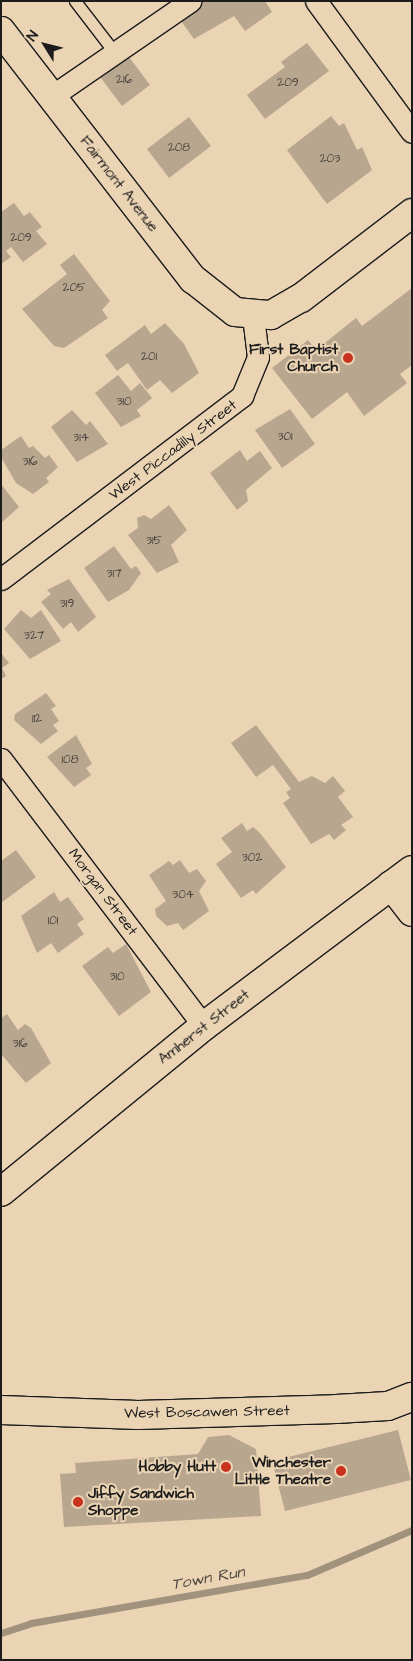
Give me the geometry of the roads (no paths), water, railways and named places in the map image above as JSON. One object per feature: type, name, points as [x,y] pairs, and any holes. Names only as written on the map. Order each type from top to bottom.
[{"type":"street","points":[[52,96],[190,1]]},
{"type":"street","points":[[316,1],[412,132]]},
{"type":"street","name":"Fairmont Avenue","points":[[1,31],[193,279],[227,307],[253,316]]},
{"type":"street","points":[[253,316],[271,315],[301,298],[412,213]]},
{"type":"street","name":"West Piccadilly Street","points":[[1,579],[242,396],[258,357],[253,316]]},
{"type":"street","name":"Morgan Street","points":[[1,759],[204,1026]]},
{"type":"street","points":[[402,878],[412,912]]},
{"type":"street","name":"Amherst Street","points":[[3,1185],[204,1026],[402,878]]},
{"type":"street","name":"West Boscawen Street","points":[[1,1410],[138,1415],[336,1409],[388,1406],[412,1397]]},
{"type":"lane","points":[[75,1],[115,52]]},
{"type":"waterway","name":"Town Run","points":[[1,1633],[31,1623],[307,1575],[412,1530]]},
{"type":"place","name":"First Baptist Church","points":[[348,358]]},
{"type":"place","name":"Hobby Hutt","points":[[226,1467]]},
{"type":"place","name":"Winchester Little Theatre","points":[[341,1471]]},
{"type":"place","name":"Jiffy Sandwich Shoppe","points":[[78,1502]]}]
